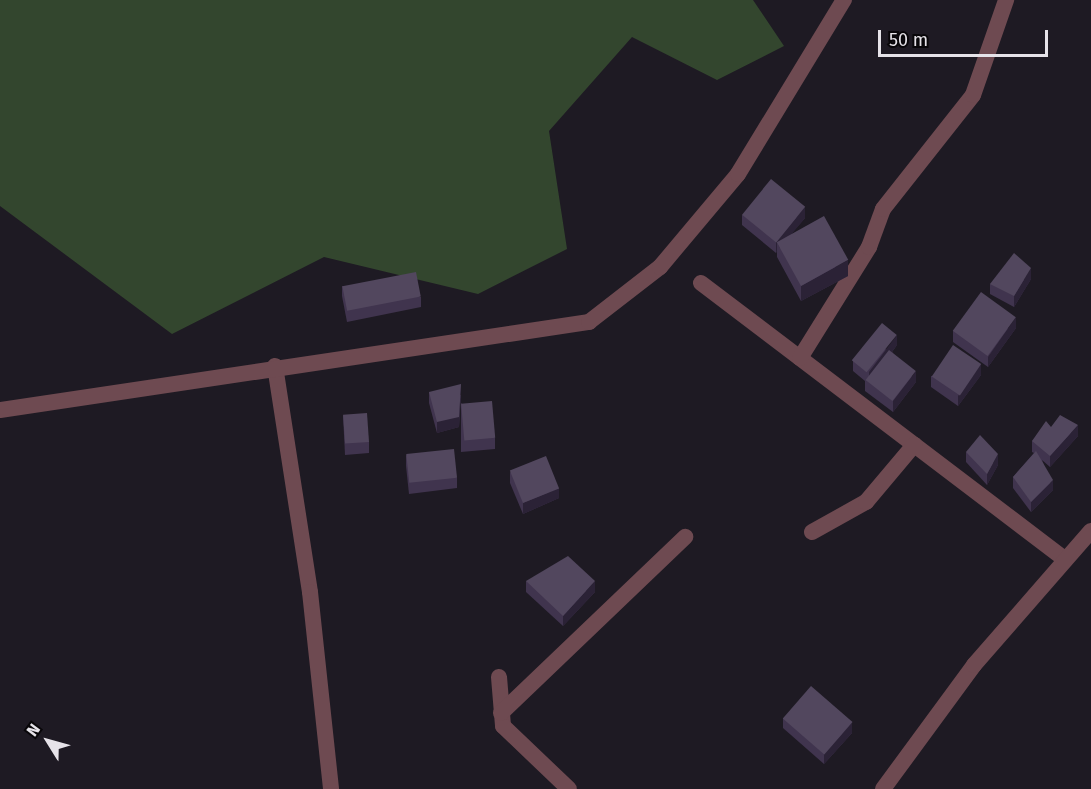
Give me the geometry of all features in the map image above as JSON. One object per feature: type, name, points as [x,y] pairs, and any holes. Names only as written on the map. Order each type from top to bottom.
[{"type":"street","points":[[0,410],[275,366],[564,328],[611,310],[660,267],[738,174],[844,0]]},
{"type":"street","points":[[800,358],[869,247],[883,209],[974,95],[1006,0]]},
{"type":"street","points":[[701,283],[1065,559]]},
{"type":"street","points":[[275,366],[310,592],[331,789]]},
{"type":"street","points":[[812,532],[866,502],[914,445]]},
{"type":"street","points":[[883,789],[974,665],[1091,531]]},
{"type":"street","points":[[501,714],[685,537]]},
{"type":"street","points":[[499,677],[501,714],[506,730],[569,789]]},
{"type":"green space","points":[[0,0],[753,0],[784,46],[717,80],[632,37],[549,131],[567,249],[478,294],[324,257],[172,334],[0,206]]},
{"type":"building","points":[[771,179],[805,207],[776,242],[742,215]]},
{"type":"building","points":[[824,216],[848,260],[801,286],[777,242]]},
{"type":"building","points":[[1014,253],[1031,268],[1014,296],[990,284]]},
{"type":"building","points":[[416,272],[421,297],[347,311],[342,286]]},
{"type":"building","points":[[981,292],[1016,317],[988,356],[953,331]]},
{"type":"building","points":[[882,323],[897,335],[867,372],[852,360]]},
{"type":"building","points":[[953,345],[981,364],[960,396],[932,377]]},
{"type":"building","points":[[889,350],[916,371],[892,401],[866,380]]},
{"type":"building","points":[[461,384],[459,417],[437,422],[429,392]]},
{"type":"building","points":[[492,401],[495,438],[464,441],[461,404]]},
{"type":"building","points":[[367,413],[369,442],[345,444],[343,415]]},
{"type":"building","points":[[1060,415],[1078,425],[1050,456],[1032,441],[1046,421],[1051,427]]},
{"type":"building","points":[[980,435],[998,454],[987,474],[966,452]]},
{"type":"building","points":[[454,449],[457,478],[409,483],[406,454]]},
{"type":"building","points":[[1036,451],[1053,480],[1031,502],[1013,477]]},
{"type":"building","points":[[546,456],[559,488],[523,503],[510,471]]},
{"type":"building","points":[[568,556],[595,581],[563,616],[526,581]]},
{"type":"building","points":[[811,686],[853,722],[824,755],[783,718]]}]
